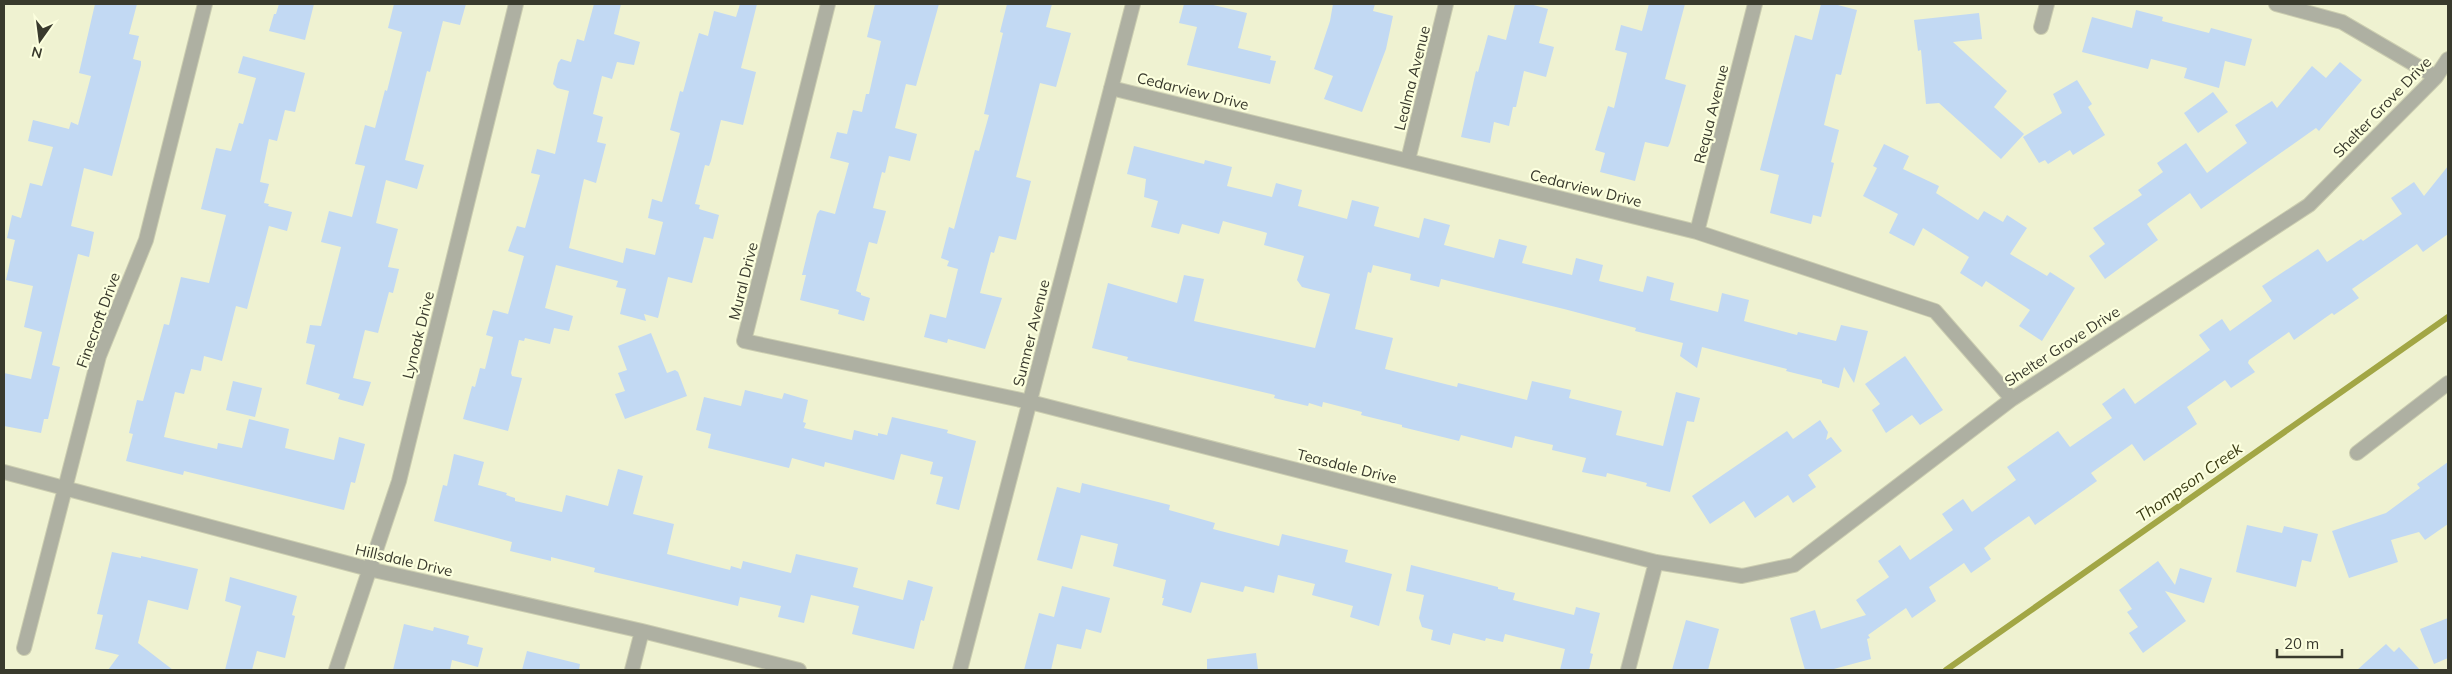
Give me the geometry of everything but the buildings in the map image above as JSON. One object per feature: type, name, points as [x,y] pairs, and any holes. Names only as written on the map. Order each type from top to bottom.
[{"type":"street","name":"Finecroft Drive","points":[[24,648],[99,356],[146,240],[205,4]]},
{"type":"street","name":"Lynoak Drive","points":[[336,670],[399,481],[516,4]]},
{"type":"street","name":"Mural Drive","points":[[828,4],[744,341],[1030,402]]},
{"type":"street","name":"Sumner Avenue","points":[[960,670],[1133,4]]},
{"type":"street","name":"Lealma Avenue","points":[[1408,160],[1446,4]]},
{"type":"street","name":"Requa Avenue","points":[[1698,232],[1755,4]]},
{"type":"street","points":[[2041,27],[2047,4]]},
{"type":"street","points":[[2276,4],[2342,22],[2436,77]]},
{"type":"street","name":"Shelter Grove Drive","points":[[1656,562],[1742,576],[1794,565],[2012,399],[2309,205],[2436,77],[2448,59]]},
{"type":"street","name":"Cedarview Drive","points":[[1111,88],[1698,232],[1935,311],[2012,399]]},
{"type":"street","points":[[2357,453],[2448,383]]},
{"type":"street","name":"Teasdale Drive","points":[[1030,402],[1656,562]]},
{"type":"street","name":"Hillsdale Drive","points":[[4,472],[369,569],[642,631],[800,670]]},
{"type":"street","points":[[1628,670],[1656,562]]},
{"type":"street","points":[[632,670],[642,631]]},
{"type":"waterway","name":"Thompson Creek","points":[[1946,670],[2448,317]]}]
